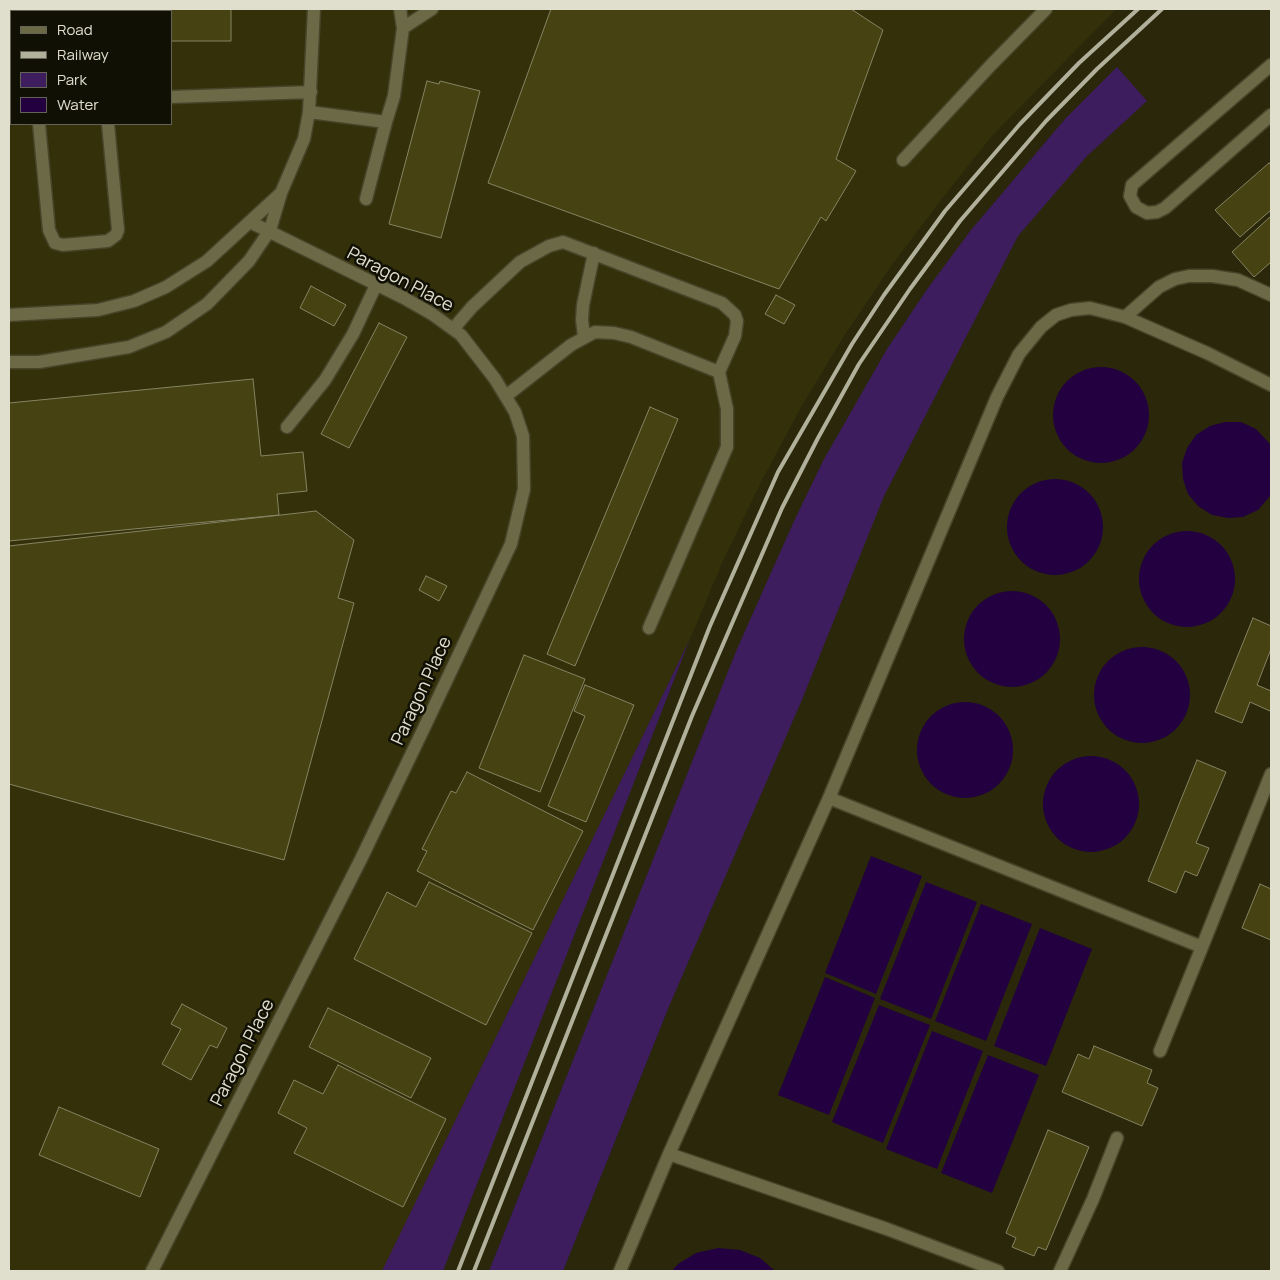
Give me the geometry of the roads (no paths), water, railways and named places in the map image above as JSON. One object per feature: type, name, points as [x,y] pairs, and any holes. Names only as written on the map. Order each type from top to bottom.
[{"type":"lane","points":[[9,362],[39,362],[129,346],[166,332],[192,316],[249,261],[270,230],[281,193],[304,139],[311,92],[314,9]]},
{"type":"lane","points":[[366,199],[396,80],[403,28],[400,9]]},
{"type":"lane","points":[[403,28],[432,9]]},
{"type":"lane","points":[[903,160],[991,64],[1046,9]]},
{"type":"lane","points":[[1271,65],[1132,185],[1130,196],[1136,206],[1147,212],[1157,212],[1165,208],[1271,115]]},
{"type":"lane","points":[[172,98],[311,92]]},
{"type":"lane","points":[[309,112],[386,122]]},
{"type":"lane","points":[[39,125],[49,230],[55,243],[63,245],[108,241],[116,235],[118,230],[108,125]]},
{"type":"lane","points":[[9,315],[98,310],[134,301],[166,287],[207,261],[281,193]]},
{"type":"lane","name":"Paragon Place","points":[[152,1271],[361,859],[511,544],[524,489],[522,436],[515,412],[495,379],[454,329],[404,298],[270,230],[250,222]]},
{"type":"lane","points":[[454,329],[493,287],[520,262],[540,250],[563,242],[722,303],[731,310],[737,321],[735,336],[720,372],[727,409],[727,447],[649,628]]},
{"type":"lane","points":[[584,336],[583,305],[594,253]]},
{"type":"lane","points":[[1125,317],[1159,288],[1175,279],[1189,276],[1212,276],[1238,280],[1271,295]]},
{"type":"lane","points":[[287,427],[325,380],[353,334],[376,285]]},
{"type":"lane","points":[[620,1271],[670,1154],[829,798],[997,396],[1019,354],[1041,327],[1056,316],[1071,310],[1090,308],[1125,317],[1207,353],[1271,385]]},
{"type":"lane","points":[[506,396],[584,336],[595,332],[631,337],[720,372]]},
{"type":"lane","points":[[1160,1051],[1271,774]]},
{"type":"lane","points":[[829,798],[1202,947]]},
{"type":"lane","points":[[1060,1271],[1093,1199],[1117,1138]]},
{"type":"lane","points":[[670,1154],[887,1229],[998,1271]]},
{"type":"water","points":[[1101,367],[1119,370],[1135,381],[1146,397],[1149,415],[1146,433],[1135,449],[1119,460],[1101,463],[1083,460],[1067,449],[1056,433],[1053,415],[1056,397],[1067,381],[1083,370]]},
{"type":"water","points":[[1225,422],[1241,422],[1256,429],[1271,445],[1271,495],[1258,510],[1243,517],[1228,518],[1212,515],[1198,506],[1188,494],[1183,479],[1182,463],[1187,448],[1196,435],[1210,426]]},
{"type":"water","points":[[1055,479],[1073,482],[1089,493],[1100,509],[1103,527],[1100,545],[1089,561],[1073,572],[1055,575],[1037,572],[1021,561],[1010,545],[1007,527],[1010,509],[1021,493],[1037,482]]},
{"type":"water","points":[[1187,531],[1205,535],[1221,545],[1231,561],[1235,579],[1231,597],[1221,613],[1205,623],[1187,627],[1169,623],[1153,613],[1143,597],[1139,579],[1143,561],[1153,545],[1169,535]]},
{"type":"water","points":[[1012,591],[1030,594],[1046,605],[1057,621],[1060,639],[1057,657],[1046,673],[1030,684],[1012,687],[994,684],[978,673],[967,657],[964,639],[967,621],[978,605],[994,594]]},
{"type":"water","points":[[1142,647],[1160,650],[1176,661],[1187,677],[1190,695],[1187,713],[1176,729],[1160,740],[1142,743],[1124,740],[1108,729],[1097,713],[1094,695],[1097,677],[1108,661],[1124,650]]},
{"type":"water","points":[[965,702],[983,705],[999,716],[1010,732],[1013,750],[1010,768],[999,784],[983,795],[965,798],[947,795],[931,784],[920,768],[917,750],[920,732],[931,716],[947,705]]},
{"type":"water","points":[[1091,756],[1109,759],[1125,770],[1136,786],[1139,804],[1136,822],[1125,838],[1109,849],[1091,852],[1073,849],[1057,838],[1046,822],[1043,804],[1046,786],[1057,770],[1073,759]]},
{"type":"water","points":[[871,856],[922,876],[876,994],[825,973]]},
{"type":"water","points":[[926,882],[977,902],[931,1019],[880,999]]},
{"type":"water","points":[[981,904],[1032,924],[986,1041],[935,1021]]},
{"type":"water","points":[[1040,928],[1092,949],[1046,1066],[994,1046]]},
{"type":"water","points":[[825,977],[875,998],[829,1115],[778,1095]]},
{"type":"water","points":[[879,1005],[930,1025],[883,1143],[832,1122]]},
{"type":"water","points":[[932,1031],[983,1051],[937,1169],[886,1149]]},
{"type":"water","points":[[988,1055],[1039,1075],[992,1193],[941,1173]]},
{"type":"water","points":[[718,1248],[740,1250],[760,1258],[775,1271],[672,1271],[678,1264],[696,1253]]},
{"type":"railway","points":[[458,1271],[710,626],[778,472],[852,344],[884,295],[945,211],[1020,124],[1079,63],[1138,9]]},
{"type":"railway","points":[[474,1271],[692,716],[782,508],[818,438],[859,364],[910,289],[960,221],[1046,121],[1097,69],[1162,9]]}]
